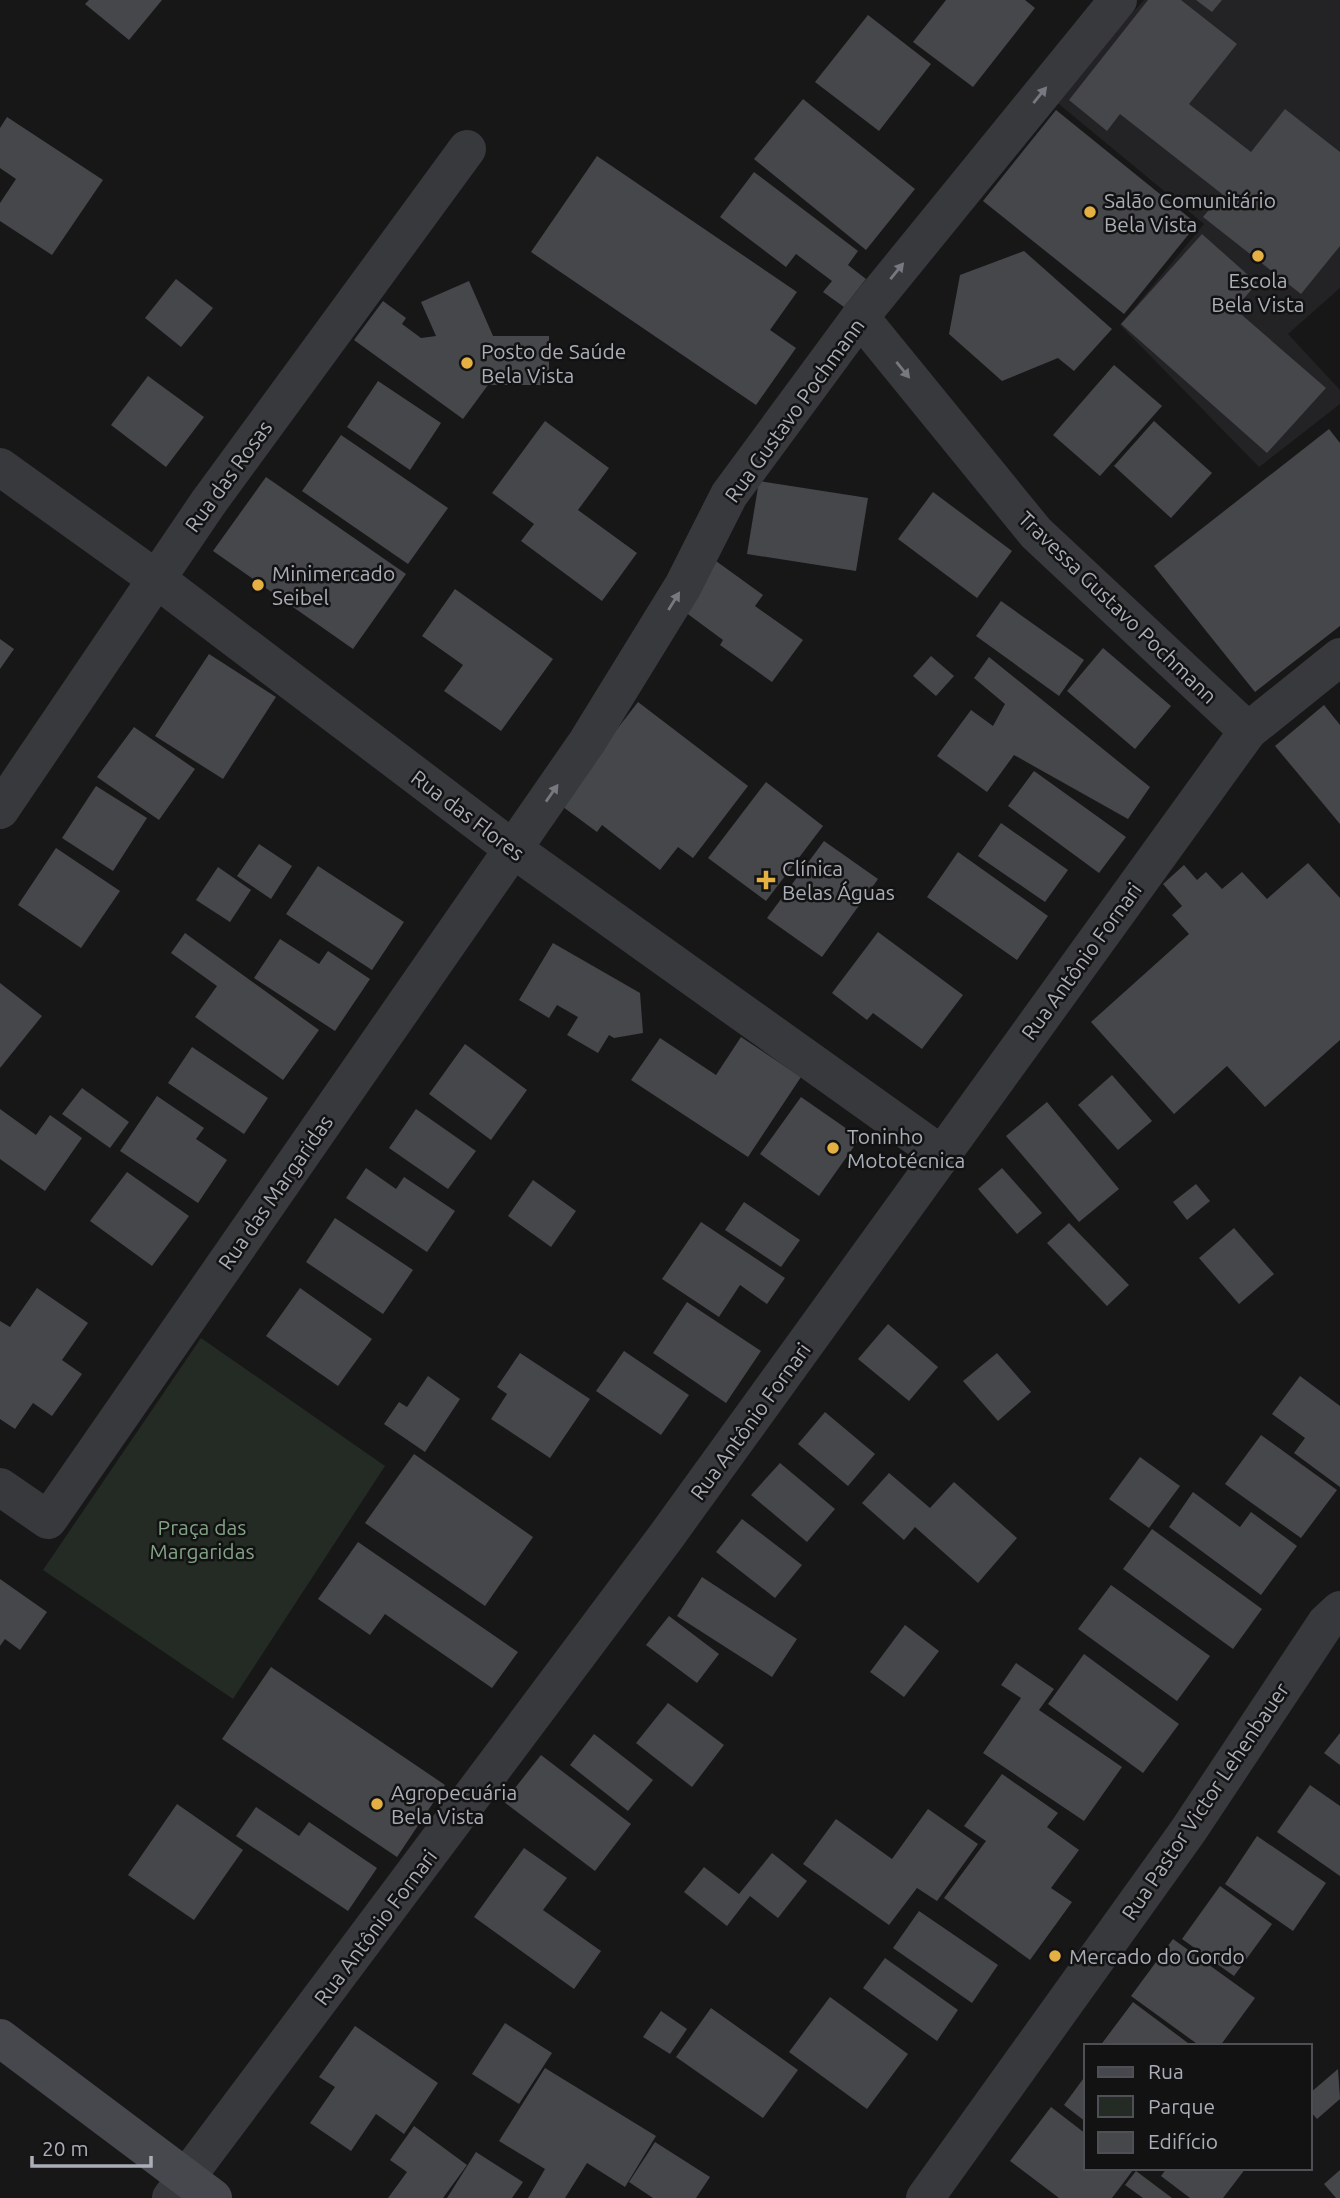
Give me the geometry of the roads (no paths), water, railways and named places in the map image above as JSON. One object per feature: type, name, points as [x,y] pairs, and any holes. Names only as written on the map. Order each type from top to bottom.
[{"type":"main road","points":[[0,2038],[190,2192]]},
{"type":"street","name":"Rua Gustavo Pochmann","points":[[513,849],[587,742],[683,586],[729,495],[860,317],[1118,0]]},
{"type":"street","name":"Rua das Rosas","points":[[0,810],[155,578],[467,149]]},
{"type":"street","name":"Travessa Gustavo Pochmann","points":[[860,317],[1036,533],[1248,731]]},
{"type":"street","name":"Rua das Flores","points":[[0,467],[155,578],[513,849],[942,1155]]},
{"type":"street","name":"Rua Antônio Fornari","points":[[190,2192],[1248,731],[1340,657]]},
{"type":"street","name":"Rua das Margaridas","points":[[0,1487],[48,1520],[513,849]]},
{"type":"street","name":"Rua Pastor Victor Lehenbauer","points":[[925,2198],[1188,1831],[1326,1623],[1340,1610]]},
{"type":"place","name":"Salão Comunitário Bela Vista","points":[[1090,212]]},
{"type":"place","name":"Escola Bela Vista","points":[[1258,256]]},
{"type":"place","name":"Posto de Saúde Bela Vista","points":[[467,363]]},
{"type":"place","name":"Minimercado Seibel","points":[[258,585]]},
{"type":"place","name":"Clínica Belas Águas","points":[[766,880]]},
{"type":"place","name":"Toninho Mototécnica","points":[[833,1148]]},
{"type":"place","name":"Agropecuária Bela Vista","points":[[377,1804]]},
{"type":"place","name":"Mercado do Gordo","points":[[1055,1956]]},
{"type":"park label","name":"Praça das Margaridas","points":[[202,1539]]}]
